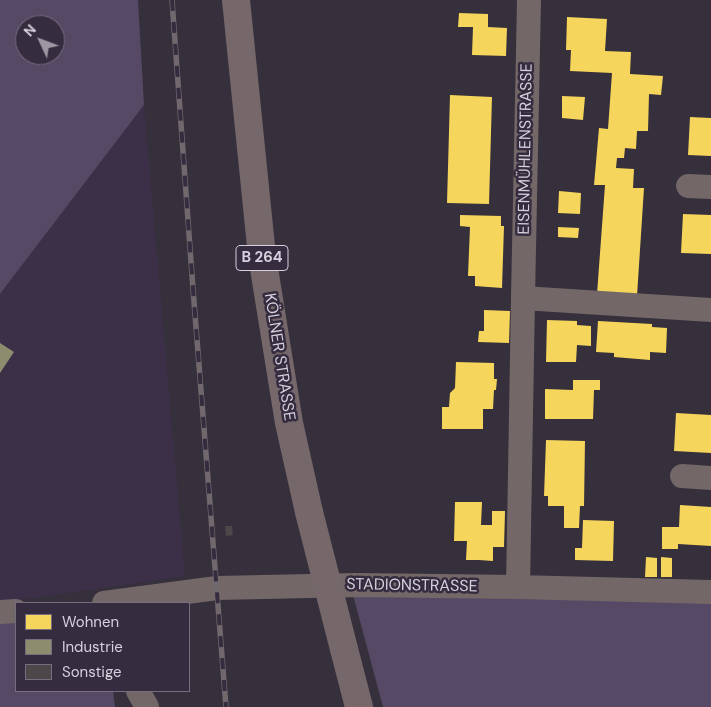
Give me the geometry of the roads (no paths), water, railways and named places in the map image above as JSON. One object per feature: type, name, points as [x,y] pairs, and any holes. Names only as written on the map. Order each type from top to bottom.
[{"type":"main road","name":"KÖLNER STRASSE","points":[[236,0],[262,256],[289,423],[309,512],[359,707]]},
{"type":"street","name":"EISENMÜHLENSTRASSE","points":[[518,587],[530,0]]},
{"type":"street","points":[[688,186],[711,187]]},
{"type":"street","points":[[523,298],[711,310]]},
{"type":"street","points":[[682,476],[711,478]]},
{"type":"street","name":"STADIONSTRASSE","points":[[118,602],[217,588],[356,585],[711,592]]},
{"type":"street","points":[[0,612],[15,611]]},
{"type":"street","points":[[138,692],[146,707]]},
{"type":"railway","points":[[172,0],[226,707]]}]
